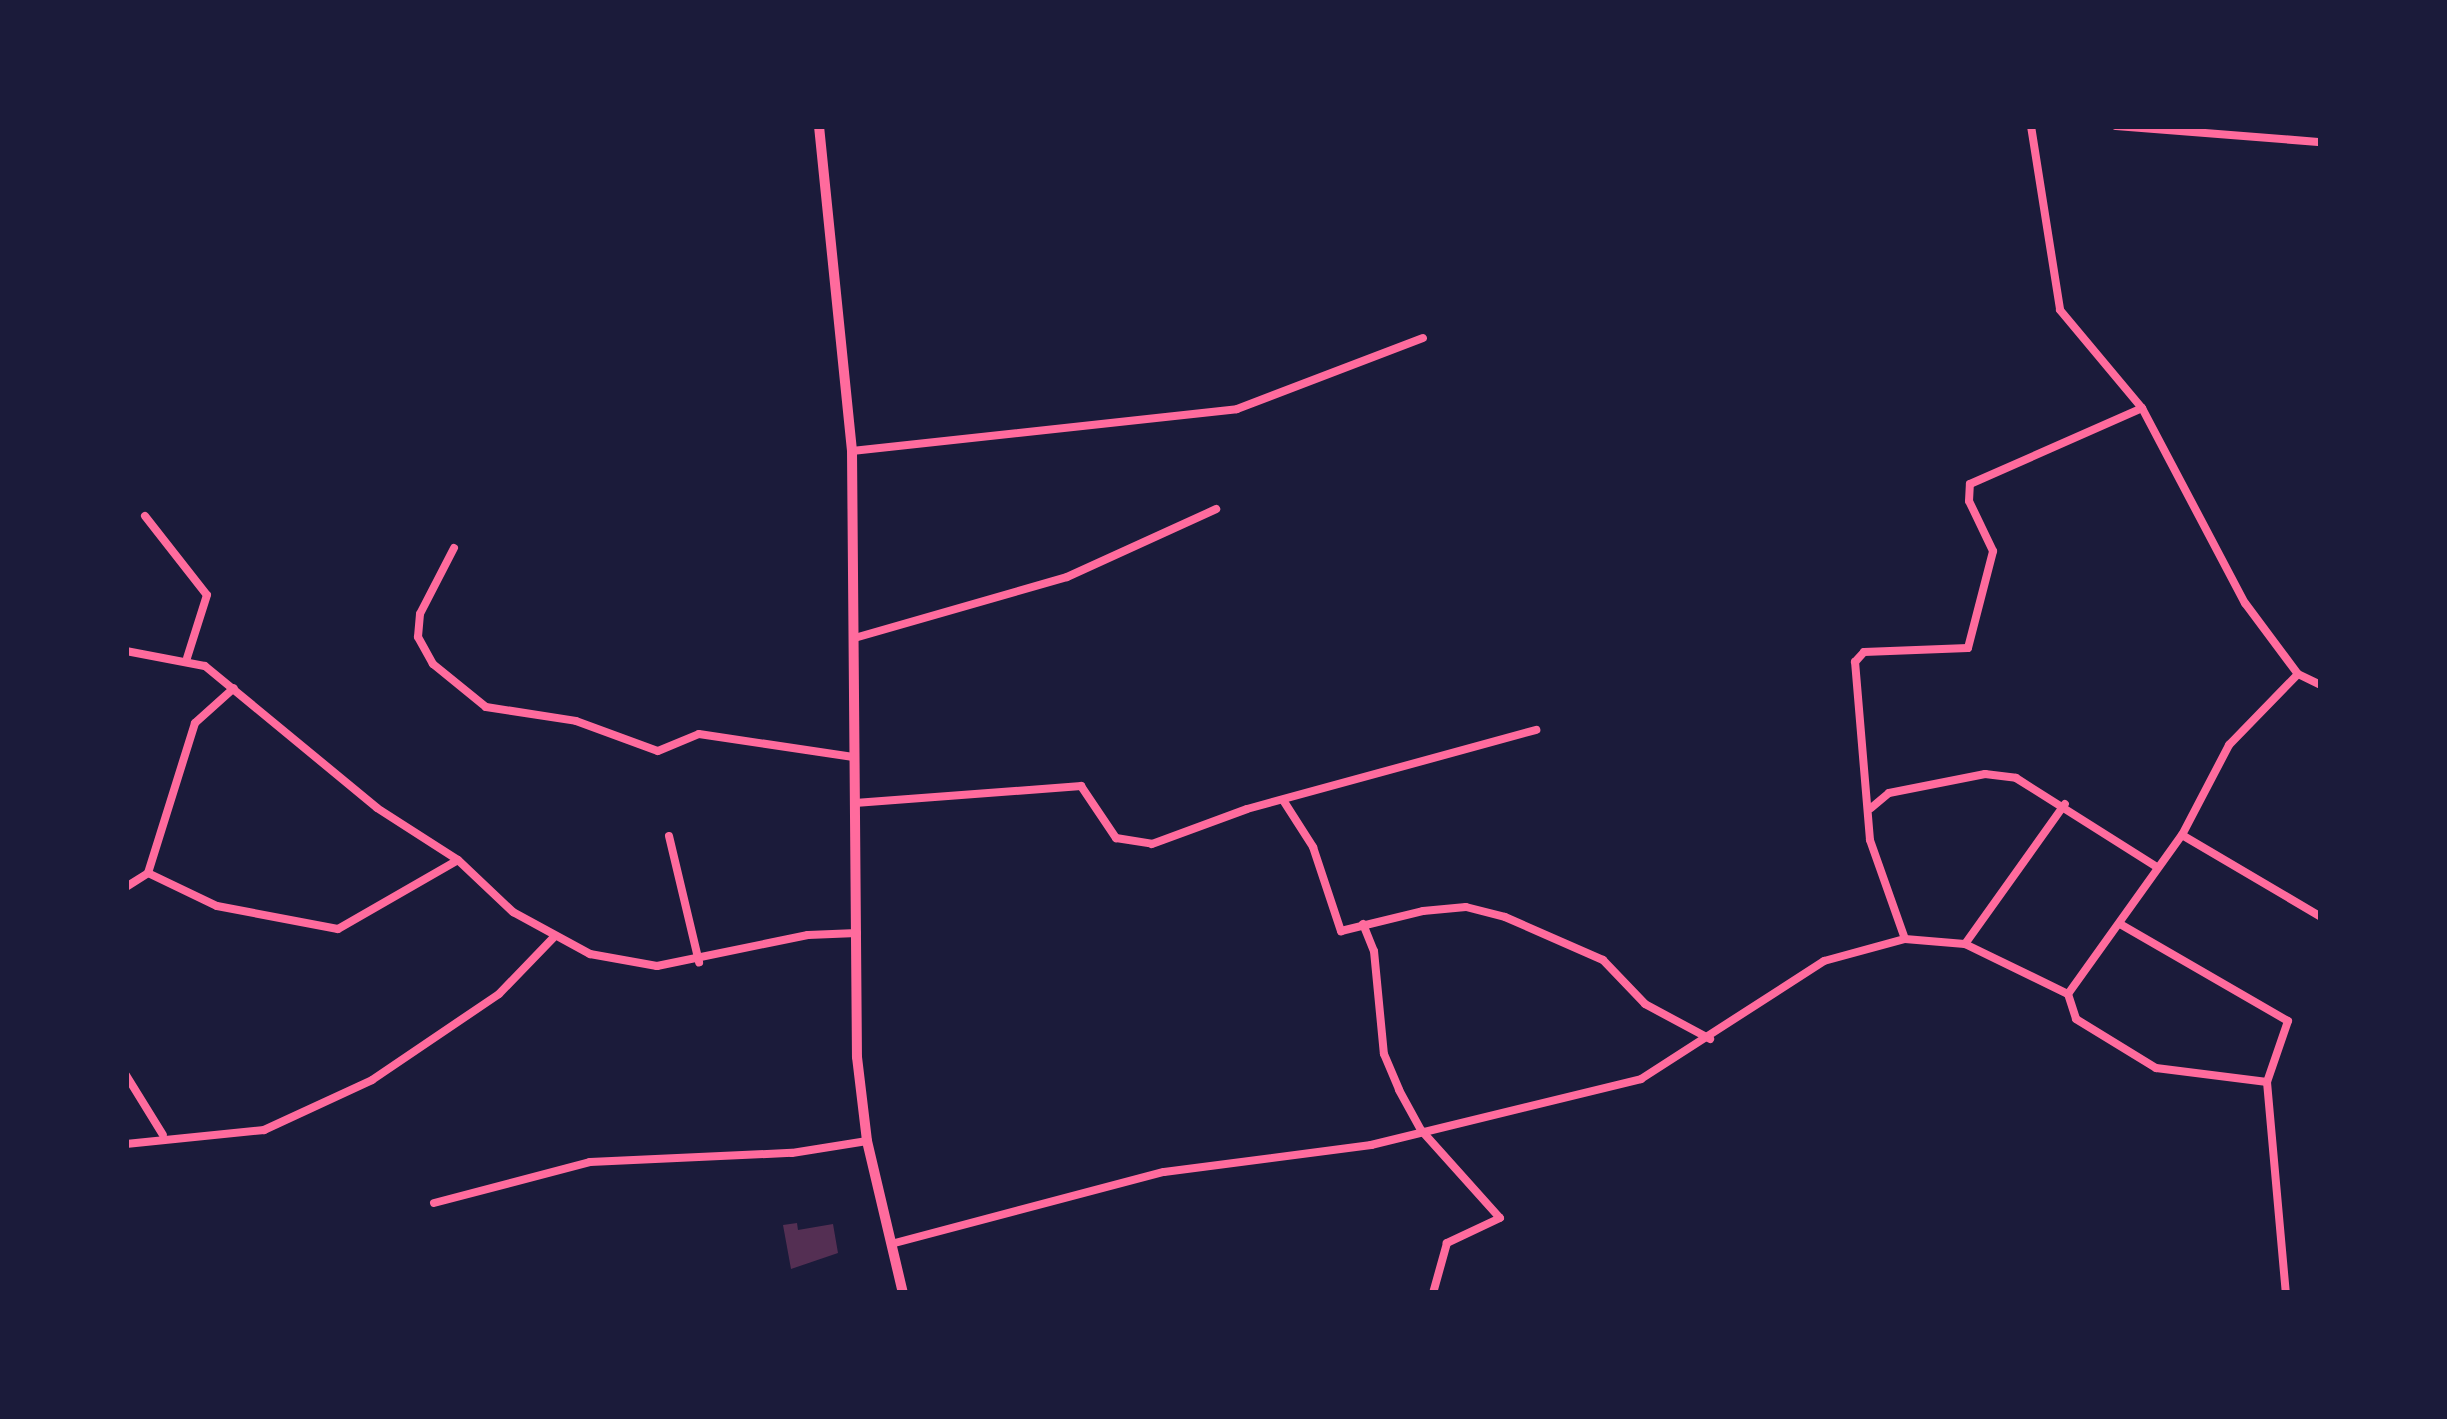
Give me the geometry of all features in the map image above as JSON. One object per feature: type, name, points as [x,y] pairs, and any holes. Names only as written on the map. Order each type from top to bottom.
[{"type":"main road","points":[[819,126],[852,451],[858,637],[853,757],[859,933],[854,1002],[867,1141],[903,1293]]},
{"type":"street","points":[[2031,126],[2060,310],[2142,408],[2183,476],[2216,561],[2297,674],[2321,685]]},
{"type":"street","points":[[2116,126],[2321,142]]},
{"type":"street","points":[[852,451],[1237,409],[1423,338]]},
{"type":"street","points":[[1905,939],[1870,840],[1856,662],[1864,652],[1960,651],[1973,642],[1993,551],[1969,501],[1970,484],[2142,408]]},
{"type":"street","points":[[858,637],[1067,578],[1216,509]]},
{"type":"street","points":[[145,516],[207,595],[187,658]]},
{"type":"street","points":[[454,548],[420,614],[418,637],[433,664],[486,707],[576,721],[658,752],[699,734],[853,757]]},
{"type":"street","points":[[126,651],[187,658],[234,688],[377,808],[458,860],[553,938],[620,963],[699,962],[808,935],[859,933]]},
{"type":"street","points":[[2068,994],[2182,835],[2229,745],[2297,674]]},
{"type":"street","points":[[126,886],[148,873],[195,723],[234,688]]},
{"type":"street","points":[[855,803],[1081,786],[1116,838],[1152,844],[1283,800],[1536,730]]},
{"type":"street","points":[[1870,810],[1888,793],[1994,774],[2065,804],[2156,866]]},
{"type":"street","points":[[1283,800],[1312,847],[1341,931],[1466,908],[1533,926],[1603,960],[1645,1004],[1710,1039]]},
{"type":"street","points":[[1965,944],[2065,804]]},
{"type":"street","points":[[2182,835],[2321,917]]},
{"type":"street","points":[[669,836],[699,962]]},
{"type":"street","points":[[148,873],[205,902],[325,930],[362,922],[458,860]]},
{"type":"street","points":[[1363,924],[1374,951],[1384,1054],[1421,1130],[1500,1218],[1447,1243],[1433,1293]]},
{"type":"street","points":[[2120,924],[2284,1015],[2288,1034],[2267,1082],[2286,1293]]},
{"type":"street","points":[[126,1144],[163,1135],[194,1142],[264,1130],[372,1080],[499,994],[553,938]]},
{"type":"street","points":[[889,1245],[1164,1172],[1371,1145],[1641,1079],[1710,1039],[1824,961],[1905,939],[1965,944],[2068,994],[2076,1019],[2156,1068],[2267,1082]]},
{"type":"street","points":[[126,1075],[163,1135]]},
{"type":"street","points":[[434,1203],[590,1162],[792,1153],[867,1141]]},
{"type":"building","points":[[797,1223],[798,1230],[833,1224],[838,1253],[791,1269],[783,1225]]}]
